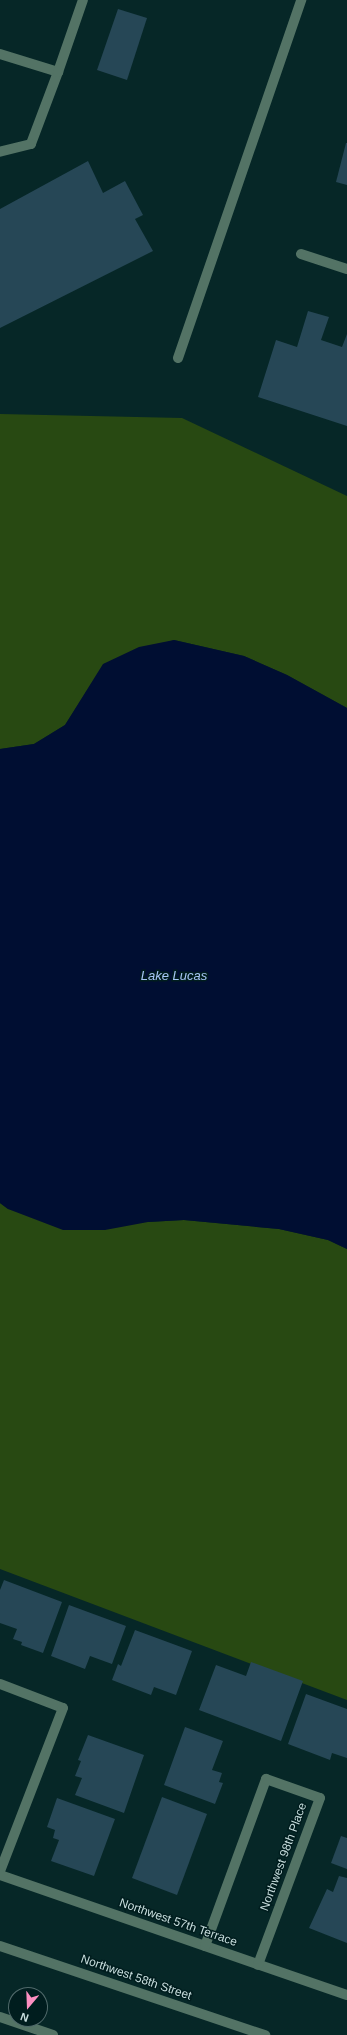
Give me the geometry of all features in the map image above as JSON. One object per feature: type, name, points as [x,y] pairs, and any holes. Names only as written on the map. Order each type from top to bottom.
[{"type":"street","points":[[0,152],[32,144],[82,0]]},
{"type":"street","points":[[178,358],[301,0]]},
{"type":"street","points":[[0,54],[58,72]]},
{"type":"street","points":[[301,254],[347,269]]},
{"type":"street","points":[[0,1684],[63,1708],[0,1871]]},
{"type":"street","name":"Northwest 98th Place","points":[[205,1946],[266,1779],[320,1798],[258,1964]]},
{"type":"street","name":"Northwest 57th Terrace","points":[[0,1875],[347,1995]]},
{"type":"street","name":"Northwest 58th Street","points":[[0,1946],[265,2035]]},
{"type":"street","points":[[0,2017],[53,2035]]},
{"type":"green space","points":[[0,414],[182,418],[347,496],[347,708],[287,675],[244,656],[174,640],[104,664],[65,725],[34,744],[0,749]]},
{"type":"green space","points":[[0,1203],[8,1209],[148,1222],[184,1220],[279,1229],[328,1240],[347,1249],[347,1700],[0,1569]]},
{"type":"water","name":"Lake Lucas","points":[[174,640],[244,656],[287,675],[347,708],[347,1249],[328,1240],[279,1229],[184,1220],[148,1222],[105,1230],[63,1230],[8,1209],[0,1203],[0,749],[34,744],[65,725],[103,664],[139,647]]},
{"type":"building","points":[[118,9],[147,18],[127,80],[97,70]]},
{"type":"building","points":[[347,143],[347,185],[336,182]]},
{"type":"building","points":[[88,161],[103,193],[125,181],[143,215],[135,219],[153,251],[0,328],[0,209]]},
{"type":"building","points":[[308,311],[329,317],[321,340],[342,347],[347,334],[347,426],[258,397],[276,340],[297,347]]},
{"type":"building","points":[[4,1580],[62,1602],[43,1653],[21,1645],[22,1642],[13,1639],[17,1629],[0,1623],[0,1590]]},
{"type":"building","points":[[69,1605],[126,1626],[112,1664],[90,1656],[85,1669],[51,1656]]},
{"type":"building","points":[[135,1630],[192,1651],[176,1695],[154,1687],[151,1695],[112,1680],[118,1664],[121,1666]]},
{"type":"building","points":[[251,1662],[303,1681],[281,1741],[199,1710],[216,1665],[246,1676]]},
{"type":"building","points":[[306,1694],[347,1709],[347,1758],[332,1753],[330,1760],[288,1744]]},
{"type":"building","points":[[185,1727],[223,1741],[212,1770],[222,1773],[219,1782],[223,1783],[215,1804],[164,1785]]},
{"type":"building","points":[[88,1735],[144,1755],[124,1813],[75,1795],[82,1778],[75,1776],[81,1761],[78,1760]]},
{"type":"building","points":[[162,1797],[207,1814],[177,1895],[132,1878]]},
{"type":"building","points":[[57,1798],[115,1819],[94,1876],[51,1861],[59,1840],[53,1838],[55,1830],[47,1827]]},
{"type":"building","points":[[341,1836],[347,1838],[347,1869],[331,1863]]},
{"type":"building","points":[[339,1876],[347,1878],[347,1943],[309,1928],[327,1889],[333,1892]]}]
